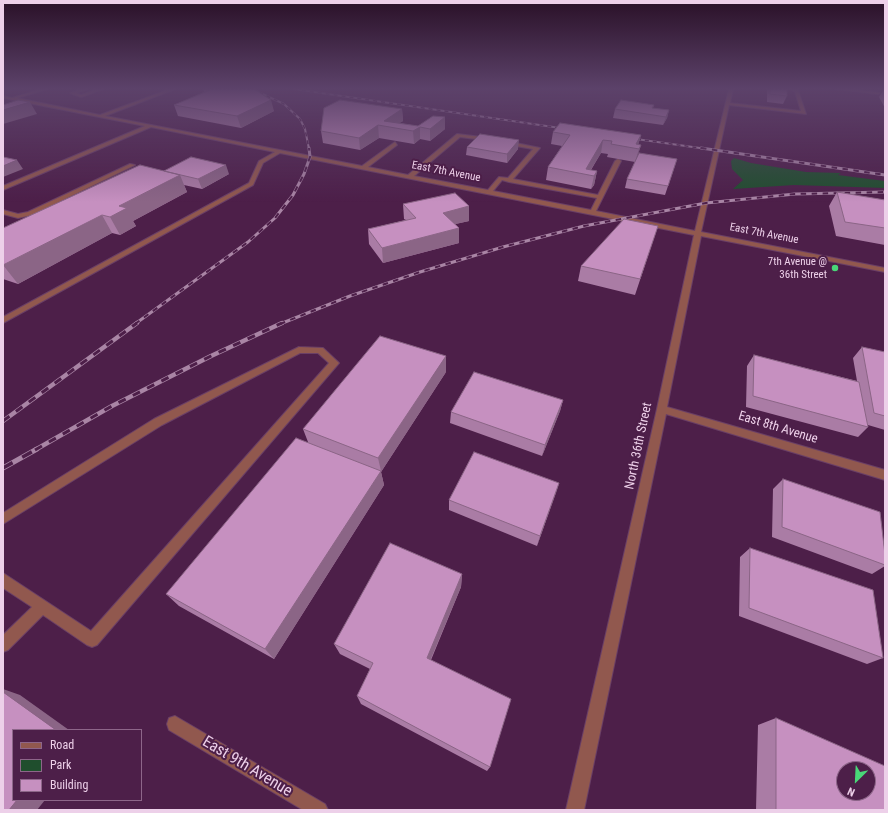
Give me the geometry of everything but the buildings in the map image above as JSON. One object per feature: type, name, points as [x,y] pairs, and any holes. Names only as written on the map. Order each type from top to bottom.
[{"type":"street","points":[[3,188],[148,127]]},
{"type":"street","name":"East 7th Avenue","points":[[155,127],[490,191],[885,270]]},
{"type":"street","name":"North 36th Street","points":[[575,810],[722,127]]},
{"type":"street","points":[[410,176],[459,135],[537,148],[509,180]]},
{"type":"street","points":[[364,167],[395,144]]},
{"type":"street","points":[[3,320],[251,184],[261,162],[280,151]]},
{"type":"street","points":[[593,212],[618,161]]},
{"type":"street","points":[[3,212],[18,216],[30,214],[132,165]]},
{"type":"street","points":[[490,191],[501,178],[600,196]]},
{"type":"street","points":[[3,518],[158,422],[299,350],[320,350],[334,363],[92,640],[3,580]]},
{"type":"street","name":"East 8th Avenue","points":[[662,409],[885,475]]},
{"type":"street","points":[[3,645],[42,607]]},
{"type":"street","name":"East 9th Avenue","points":[[176,724],[319,810]]},
{"type":"green space","points":[[734,158],[751,163],[806,172],[841,173],[838,175],[885,181],[885,188],[794,185],[733,189],[743,180],[732,169],[731,161]]},
{"type":"railway","points":[[304,127],[309,149]]},
{"type":"railway","points":[[553,127],[567,129]]},
{"type":"railway","points":[[629,138],[707,149]]},
{"type":"railway","points":[[135,324],[248,242],[275,218],[293,195],[304,174],[310,157],[309,148]]},
{"type":"railway","points":[[701,148],[885,175]]},
{"type":"railway","points":[[280,324],[350,296],[420,272],[503,247],[584,226],[706,203],[795,194],[885,192]]},
{"type":"railway","points":[[3,421],[137,323]]},
{"type":"railway","points":[[35,450],[112,406],[211,356],[282,323]]},
{"type":"railway","points":[[3,468],[37,449]]},
{"type":"place","name":"7th Avenue @ 36th Street","points":[[835,268]]}]
